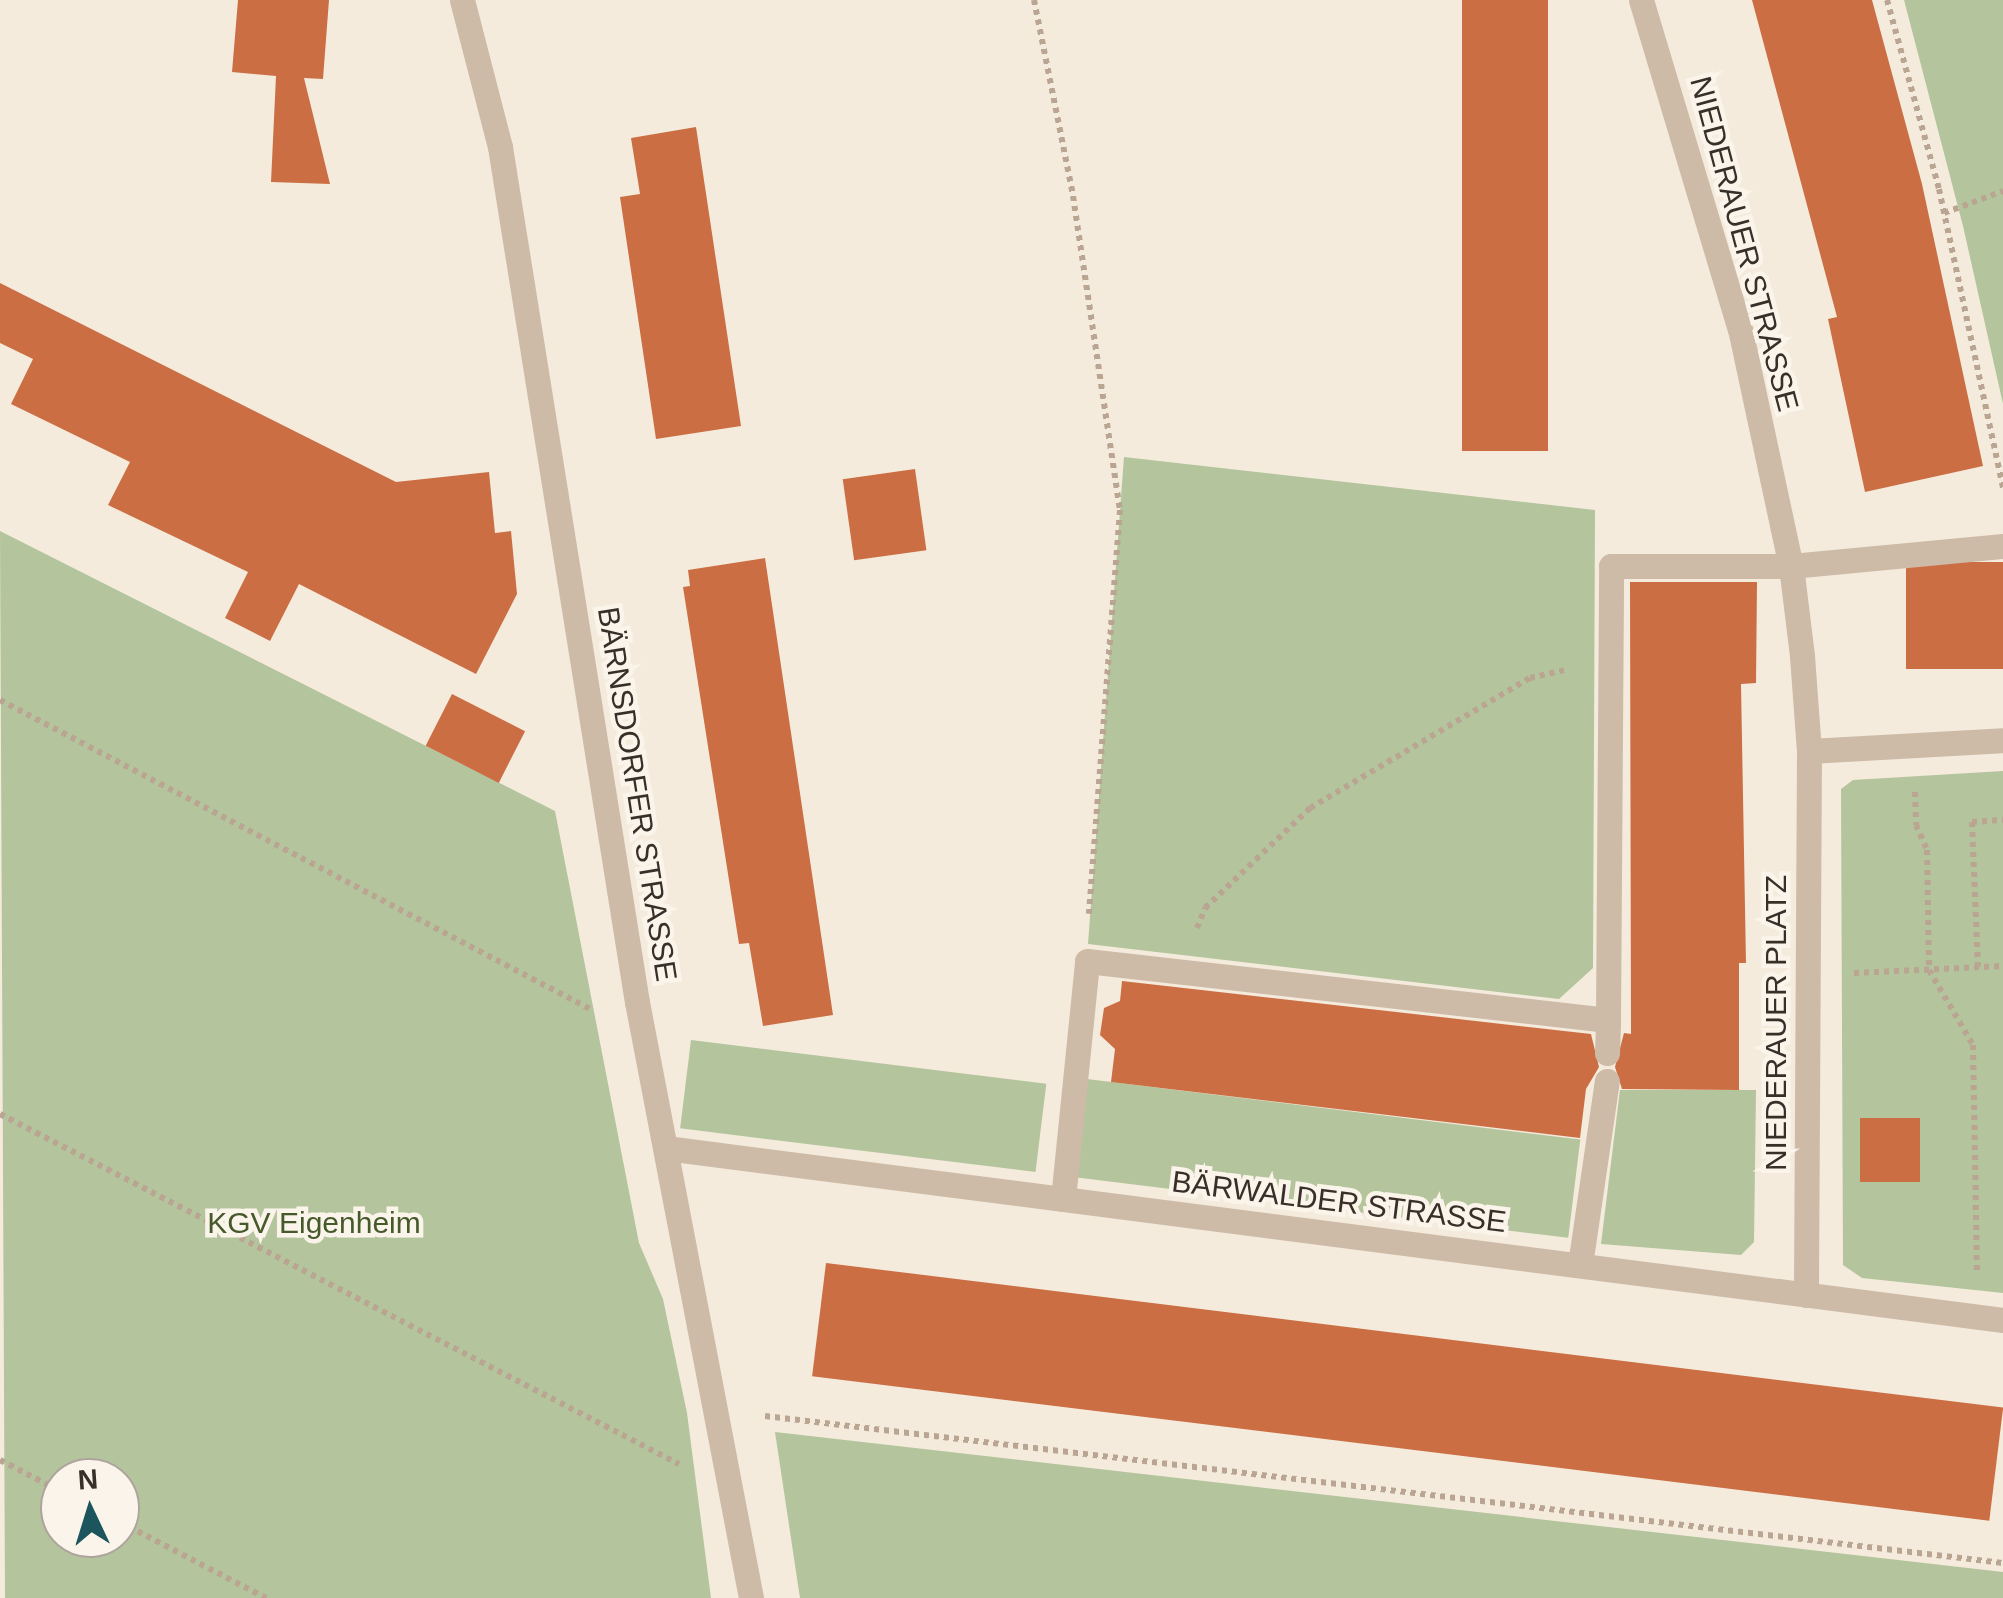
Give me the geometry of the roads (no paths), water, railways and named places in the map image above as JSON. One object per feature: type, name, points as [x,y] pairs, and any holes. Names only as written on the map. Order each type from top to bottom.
[{"type":"street","name":"BÄRNSDORFER STRASSE","points":[[462,0],[500,147],[637,1002],[719,1412],[751,1598]]},
{"type":"street","name":"NIEDERAUER STRASSE","points":[[1641,0],[1740,329],[1790,566]]},
{"type":"street","points":[[1606,1053],[1611,566],[1790,566],[2003,546]]},
{"type":"street","name":"NIEDERAUER PLATZ","points":[[1790,566],[1809,751],[1806,1295]]},
{"type":"street","points":[[1809,751],[2003,740]]},
{"type":"street","points":[[1063,1200],[1087,960],[1608,1020]]},
{"type":"street","points":[[1580,1266],[1606,1081]]},
{"type":"street","name":"BÄRWALDER STRASSE","points":[[666,1148],[1990,1318]]},
{"type":"park label","name":"KGV Eigenheim","points":[[314,1223]]}]
